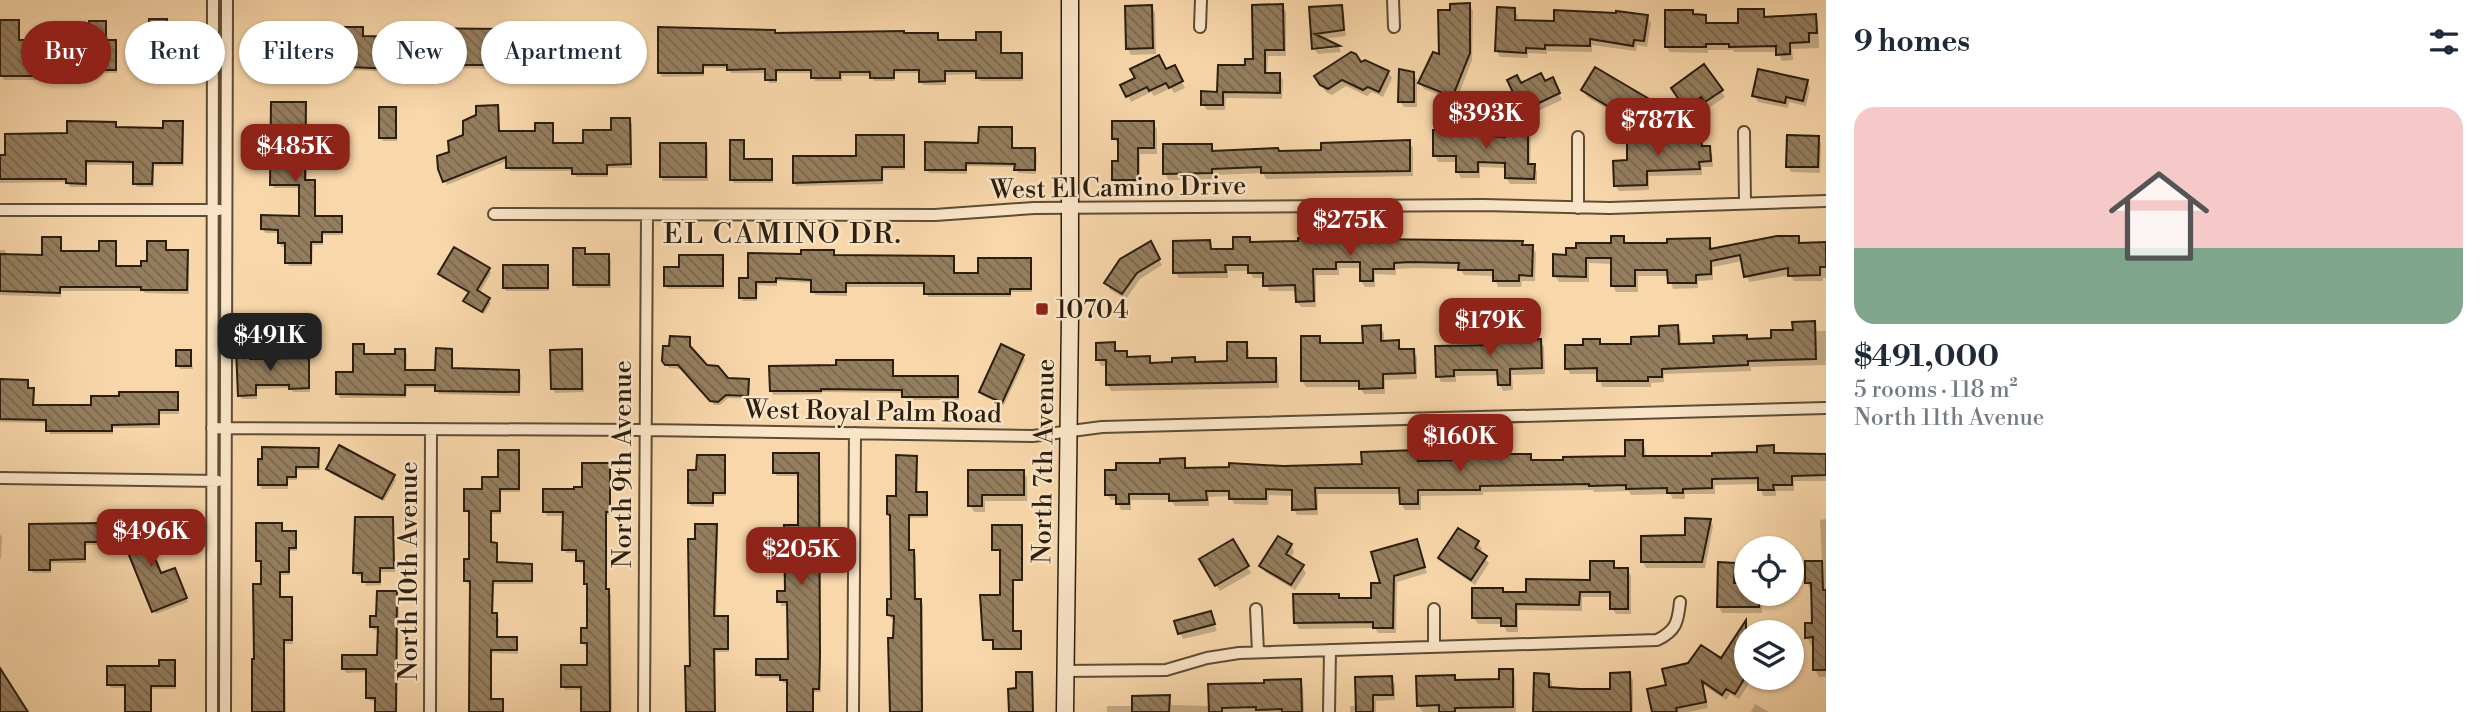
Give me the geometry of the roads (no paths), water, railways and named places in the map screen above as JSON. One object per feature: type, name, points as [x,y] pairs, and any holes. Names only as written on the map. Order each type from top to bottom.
[{"type":"main road","name":"North 7th Avenue","points":[[1065,712],[1069,0]]},
{"type":"street","points":[[212,712],[213,0]]},
{"type":"street","points":[[225,712],[227,0]]},
{"type":"street","points":[[1200,27],[1201,0]]},
{"type":"street","points":[[1393,0],[1394,27]]},
{"type":"street","points":[[1744,132],[1745,203]]},
{"type":"street","points":[[1578,138],[1578,208]]},
{"type":"street","name":"West El Camino Drive","points":[[494,214],[935,215],[1034,208],[1469,205],[1578,208],[1826,201]]},
{"type":"street","points":[[0,210],[225,210]]},
{"type":"street","name":"North 9th Avenue","points":[[644,712],[647,215]]},
{"type":"street","name":"West Royal Palm Road","points":[[212,428],[645,430],[1033,436],[1102,428],[1826,408]]},
{"type":"street","name":"North 10th Avenue","points":[[430,712],[431,431]]},
{"type":"street","points":[[853,712],[855,433]]},
{"type":"street","points":[[0,478],[225,481]]},
{"type":"street","points":[[1064,671],[1166,670],[1207,658],[1258,652],[1657,640],[1670,634],[1678,624],[1680,603]]},
{"type":"street","points":[[1256,608],[1258,652]]},
{"type":"street","points":[[1434,609],[1434,647]]},
{"type":"street","points":[[1329,650],[1329,712]]},
{"type":"place","name":"10704","points":[[1042,309]]},
{"type":"district","name":"EL CAMINO DR.","points":[[783,233]]}]
